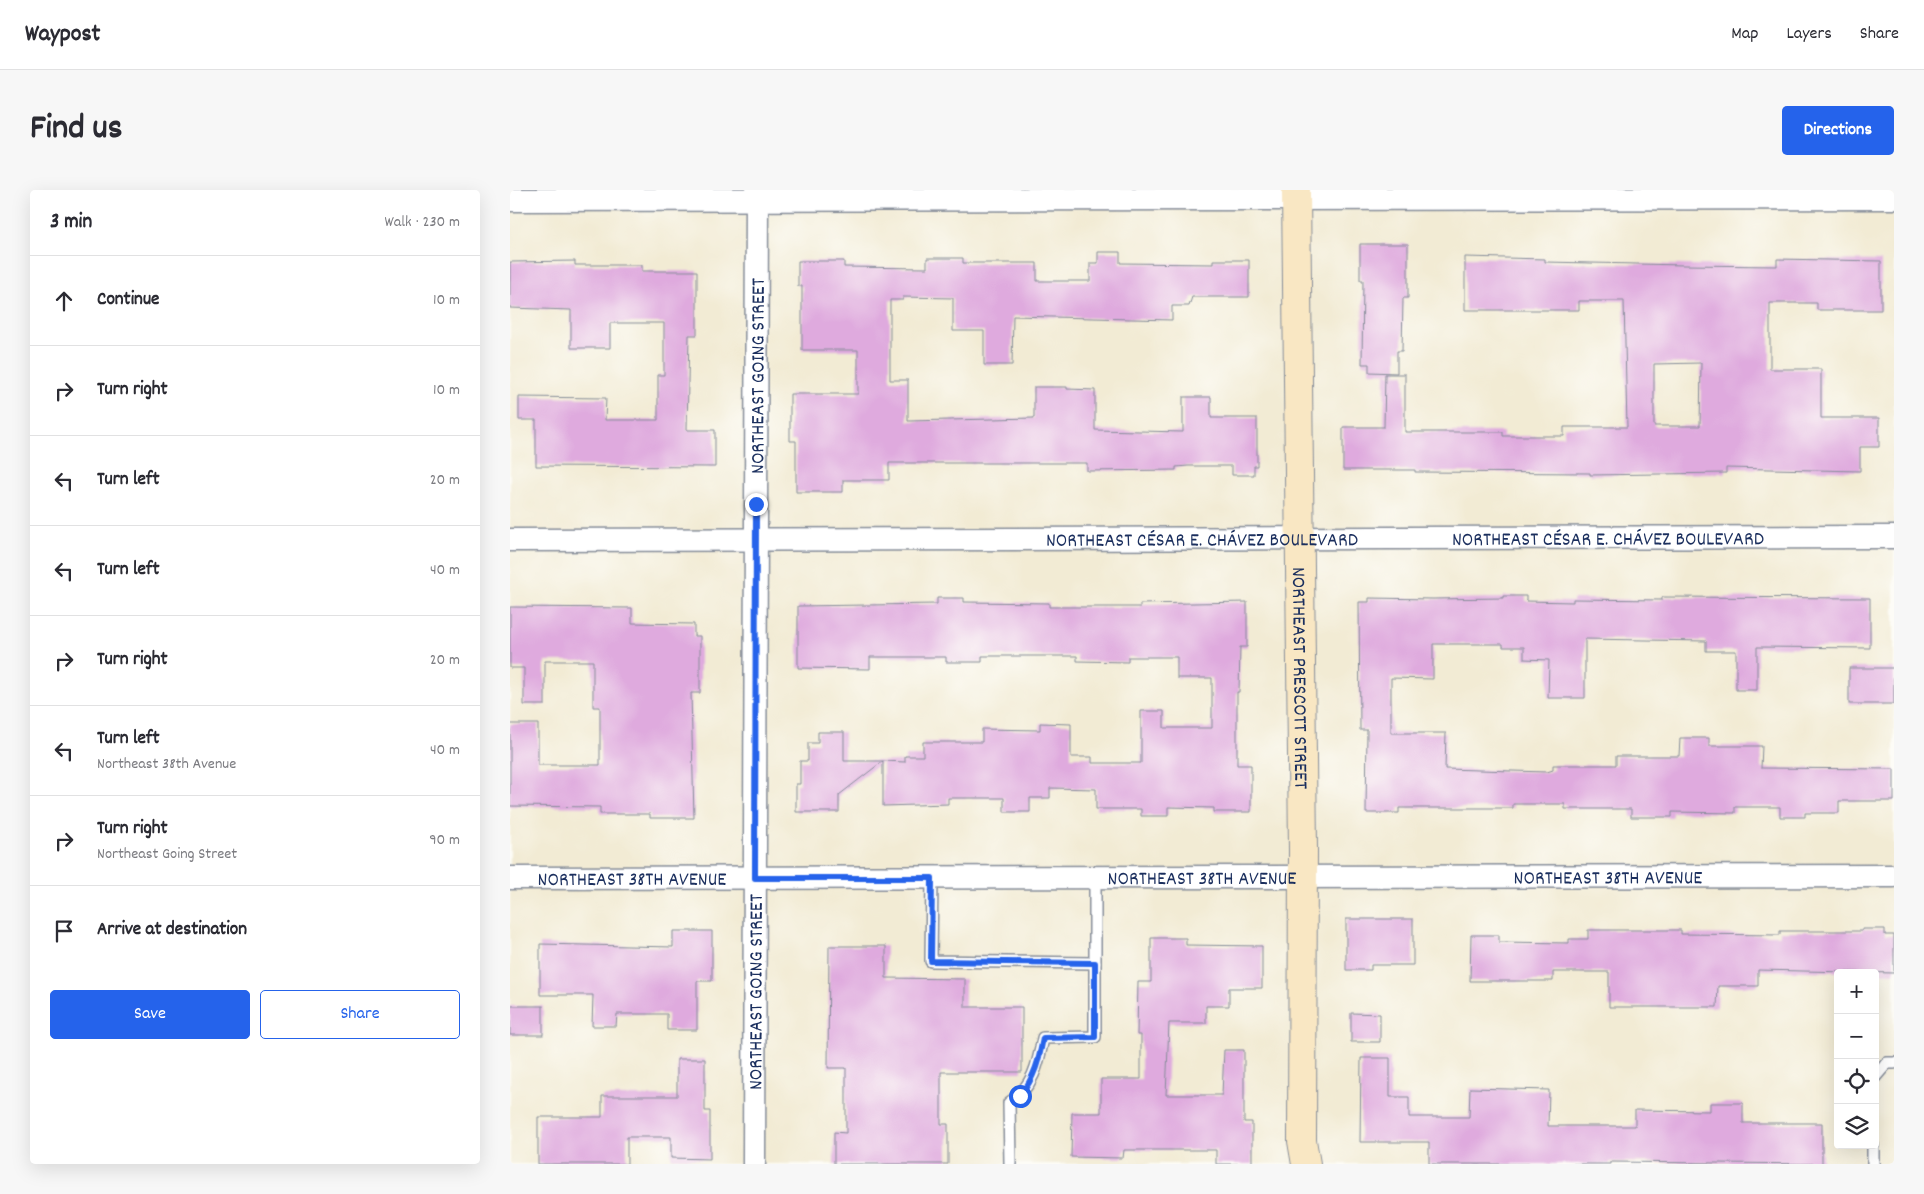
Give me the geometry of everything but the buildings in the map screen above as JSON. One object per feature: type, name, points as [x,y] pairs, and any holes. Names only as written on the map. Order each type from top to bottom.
[{"type":"street","points":[[510,200],[757,195],[1894,198]]},
{"type":"street","name":"NORTHEAST GOING STREET","points":[[754,1164],[757,195]]},
{"type":"street","name":"NORTHEAST PRESCOTT STREET","points":[[1296,195],[1303,878],[1302,1141],[1306,1164]]},
{"type":"street","name":"NORTHEAST CÉSAR E. CHÁVEZ BOULEVARD","points":[[510,540],[1894,537]]},
{"type":"street","name":"NORTHEAST 38TH AVENUE","points":[[510,878],[1894,876]]},
{"type":"lane","points":[[932,878],[931,961],[1095,963]]},
{"type":"lane","points":[[1010,1164],[1009,1103],[1020,1096],[1031,1082],[1038,1064],[1043,1038],[1095,1037],[1095,878]]},
{"type":"lane","points":[[1879,1072],[1887,1063],[1894,1063]]},
{"type":"lane","points":[[1873,1149],[1873,1164]]},
{"type":"route","points":[[756,504],[755,878],[932,878],[931,961],[1095,963],[1095,1037],[1043,1038],[1038,1064],[1031,1082],[1020,1096]]}]
